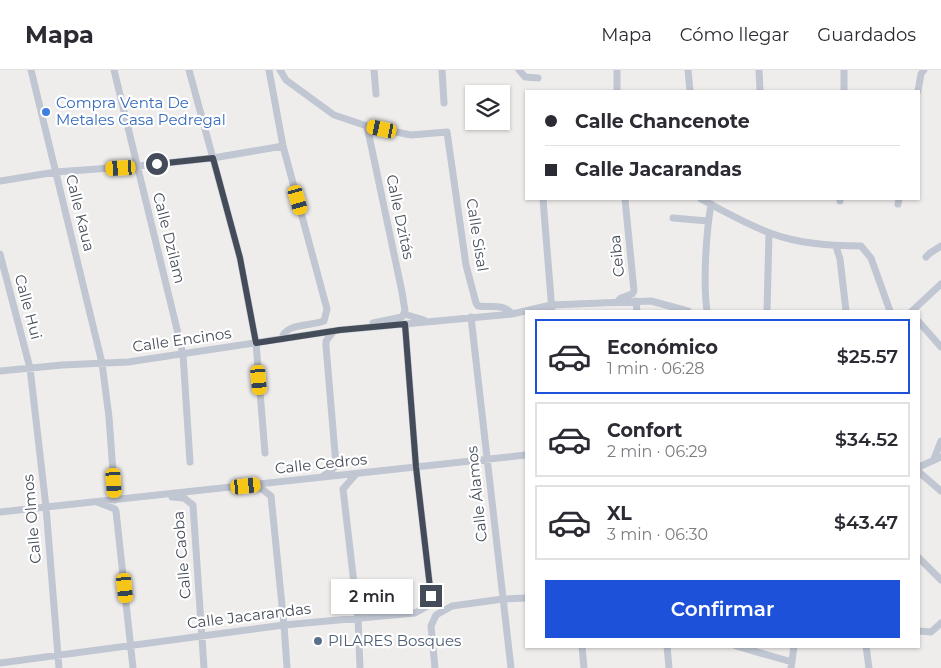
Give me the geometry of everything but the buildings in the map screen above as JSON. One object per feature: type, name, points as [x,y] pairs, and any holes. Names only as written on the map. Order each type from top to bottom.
[{"type":"street","name":"Calle Kaua","points":[[31,70],[102,363],[109,417],[115,500]]},
{"type":"street","name":"Calle Dzilam","points":[[114,70],[184,354]]},
{"type":"street","points":[[189,70],[240,258],[256,343],[266,453]]},
{"type":"street","points":[[269,70],[282,146],[327,309],[324,321],[287,329],[282,334],[282,339]]},
{"type":"street","points":[[280,70],[286,80],[334,115],[367,126]]},
{"type":"street","points":[[374,70],[376,94]]},
{"type":"street","points":[[442,70],[444,103]]},
{"type":"street","points":[[519,70],[525,77],[538,78]]},
{"type":"street","points":[[617,70],[618,90]]},
{"type":"street","points":[[688,70],[690,90]]},
{"type":"street","points":[[759,70],[760,90]]},
{"type":"street","points":[[844,70],[844,90]]},
{"type":"street","points":[[918,90],[921,74],[924,70]]},
{"type":"street","name":"Calle Sisal","points":[[367,126],[411,135],[447,132],[465,257],[476,303],[482,307],[504,307],[512,314]]},
{"type":"street","name":"Calle Dzitás","points":[[367,126],[402,292],[404,314]]},
{"type":"street","points":[[0,181],[56,172],[213,158],[282,146]]},
{"type":"street","points":[[543,200],[551,308]]},
{"type":"street","name":"Ceiba","points":[[618,302],[621,298],[632,294],[634,291],[625,200]]},
{"type":"street","points":[[703,200],[769,233],[812,244],[861,246],[871,258],[890,310]]},
{"type":"street","points":[[707,310],[705,298],[708,221],[711,204]]},
{"type":"street","points":[[673,218],[708,221]]},
{"type":"street","points":[[768,310],[769,233]]},
{"type":"street","points":[[836,246],[840,259],[846,310]]},
{"type":"street","points":[[926,258],[941,246]]},
{"type":"street","name":"Calle Hui","points":[[0,254],[30,368]]},
{"type":"street","points":[[913,310],[941,284]]},
{"type":"street","points":[[636,301],[637,310]]},
{"type":"street","name":"Calle Encinos","points":[[538,310],[636,301],[652,301],[684,310]]},
{"type":"street","name":"Calle Encinos","points":[[0,371],[128,362],[333,332],[525,312]]},
{"type":"street","points":[[362,329],[367,324],[398,319],[404,314],[429,321]]},
{"type":"street","name":"Calle Álamos","points":[[471,317],[511,668]]},
{"type":"street","points":[[920,323],[941,346]]},
{"type":"street","name":"Calle Jacarandas","points":[[0,664],[284,625],[415,614],[426,608],[431,596],[416,467],[405,324]]},
{"type":"street","points":[[322,477],[336,465],[326,346],[326,341],[333,332]]},
{"type":"street","points":[[184,354],[190,462]]},
{"type":"street","name":"Calle Olmos","points":[[30,368],[46,507],[58,668]]},
{"type":"street","points":[[920,467],[938,458],[941,441]]},
{"type":"street","name":"Calle Cedros","points":[[0,512],[525,455]]},
{"type":"street","points":[[920,473],[941,491]]},
{"type":"street","points":[[356,474],[343,489],[358,618],[360,668]]},
{"type":"street","points":[[246,486],[262,489],[270,496],[284,625],[286,668]]},
{"type":"street","name":"Calle Caoba","points":[[159,495],[184,498],[194,505],[204,668]]},
{"type":"street","points":[[96,502],[115,509],[116,512],[133,668]]},
{"type":"street","points":[[920,559],[941,580]]},
{"type":"street","points":[[436,668],[432,626],[436,615],[452,606],[525,598]]},
{"type":"street","points":[[920,631],[931,632],[941,623]]},
{"type":"street","points":[[582,648],[584,668]]},
{"type":"street","points":[[669,668],[670,648]]},
{"type":"street","points":[[742,648],[791,665],[794,648]]},
{"type":"street","points":[[866,648],[869,668]]},
{"type":"place","name":"Compra Venta De Metales Casa Pedregal","points":[[46,112]]},
{"type":"place","name":"PILARES Bosques","points":[[318,641]]},
{"type":"route","points":[[157,164],[213,158],[240,258],[256,343],[340,330],[405,324],[416,467],[431,596]]}]
